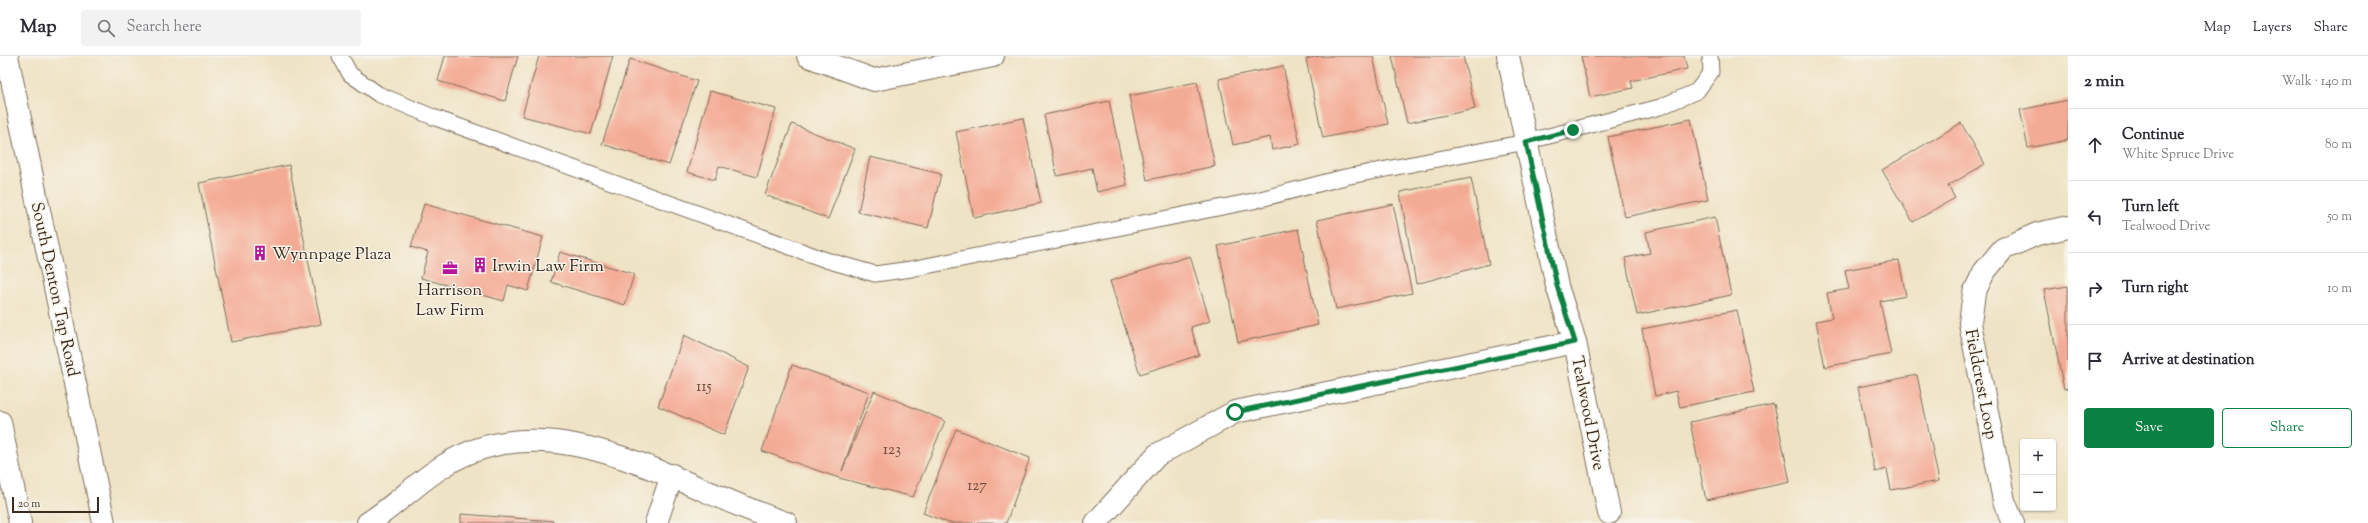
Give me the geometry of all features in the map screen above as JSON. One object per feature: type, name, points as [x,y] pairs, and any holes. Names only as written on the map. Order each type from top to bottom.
[{"type":"street","name":"South Denton Tap Road","points":[[7,56],[104,523]]},
{"type":"street","points":[[808,56],[874,80],[993,56]]},
{"type":"street","name":"Tealwood Drive","points":[[1508,56],[1557,286],[1575,342],[1609,513]]},
{"type":"street","name":"Fieldcrest Loop","points":[[2013,523],[2004,500],[1970,323],[1974,293],[1984,272],[2003,249],[2037,234],[2068,228]]},
{"type":"street","points":[[1096,523],[1157,455],[1235,412],[1575,342]]},
{"type":"street","points":[[0,422],[20,523]]},
{"type":"street","points":[[368,523],[445,464],[477,450],[508,443],[544,441],[611,453],[672,475],[766,516],[786,523]]},
{"type":"street","points":[[656,523],[672,475]]},
{"type":"lane","points":[[340,56],[350,74],[378,94],[433,117],[826,260],[875,274],[911,269],[1117,229],[1253,201],[1346,176],[1526,142],[1660,107],[1696,91],[1711,72],[1710,56]]},
{"type":"building","points":[[445,56],[518,56],[505,101],[438,81]]},
{"type":"building","points":[[539,56],[613,56],[591,134],[522,116]]},
{"type":"building","points":[[1319,56],[1373,56],[1388,124],[1323,138],[1306,59]]},
{"type":"building","points":[[1392,56],[1463,56],[1475,109],[1407,123]]},
{"type":"building","points":[[1581,56],[1684,56],[1687,69],[1631,81],[1633,88],[1590,97]]},
{"type":"building","points":[[630,59],[697,81],[669,165],[602,144]]},
{"type":"building","points":[[1283,66],[1300,144],[1272,150],[1270,137],[1233,145],[1219,79]]},
{"type":"building","points":[[1197,82],[1215,166],[1147,180],[1129,96]]},
{"type":"building","points":[[710,91],[776,109],[757,177],[719,166],[715,180],[687,172]]},
{"type":"building","points":[[2068,100],[2068,140],[2028,148],[2020,110]]},
{"type":"building","points":[[1109,101],[1127,185],[1097,192],[1092,168],[1057,176],[1044,115]]},
{"type":"building","points":[[1023,118],[1041,203],[974,218],[956,132]]},
{"type":"building","points":[[1691,119],[1708,200],[1625,217],[1608,137]]},
{"type":"building","points":[[1961,123],[1985,164],[1948,186],[1955,198],[1913,222],[1882,170]]},
{"type":"building","points":[[792,124],[855,149],[828,219],[765,195]]},
{"type":"building","points":[[870,157],[941,174],[928,228],[858,212]]},
{"type":"building","name":"Wynnpage Plaza","points":[[289,165],[321,324],[231,342],[199,183]]},
{"type":"building","points":[[1471,178],[1489,264],[1416,284],[1400,192]]},
{"type":"building","name":"Irwin Law Firm","points":[[424,204],[543,237],[528,291],[508,285],[504,301],[421,278],[428,252],[411,247]]},
{"type":"building","points":[[1393,204],[1412,293],[1336,309],[1317,220]]},
{"type":"building","points":[[1715,217],[1731,295],[1637,315],[1625,258],[1650,253],[1646,232]]},
{"type":"building","points":[[1298,229],[1318,325],[1238,342],[1218,246]]},
{"type":"building","points":[[560,252],[634,274],[625,305],[551,282]]},
{"type":"building","points":[[1190,256],[1210,321],[1191,327],[1199,355],[1140,374],[1110,281]]},
{"type":"building","points":[[1899,260],[1906,296],[1880,301],[1891,354],[1825,367],[1816,321],[1832,318],[1827,293],[1849,289],[1845,270]]},
{"type":"building","points":[[2068,286],[2068,388],[2064,389],[2044,290]]},
{"type":"building","points":[[1737,310],[1754,392],[1680,407],[1676,391],[1655,396],[1642,329]]},
{"type":"building","points":[[684,335],[749,367],[724,435],[658,406]]},
{"type":"building","points":[[792,365],[869,392],[842,471],[874,391],[945,421],[913,497],[839,478],[762,451]]},
{"type":"building","points":[[1917,375],[1939,481],[1891,490],[1887,469],[1875,472],[1858,387]]},
{"type":"building","points":[[1774,404],[1790,482],[1706,500],[1690,422]]},
{"type":"building","points":[[956,429],[1030,458],[1006,523],[949,523],[923,513]]},
{"type":"building","points":[[461,514],[553,521],[553,523],[461,523]]},
{"type":"place","name":"Wynnpage Plaza","points":[[260,253]]},
{"type":"place","name":"Irwin Law Firm","points":[[480,265]]},
{"type":"place","name":"Harrison Law Firm","points":[[450,268]]},
{"type":"route","points":[[1235,412],[1575,342],[1557,286],[1526,142],[1573,130]]}]
